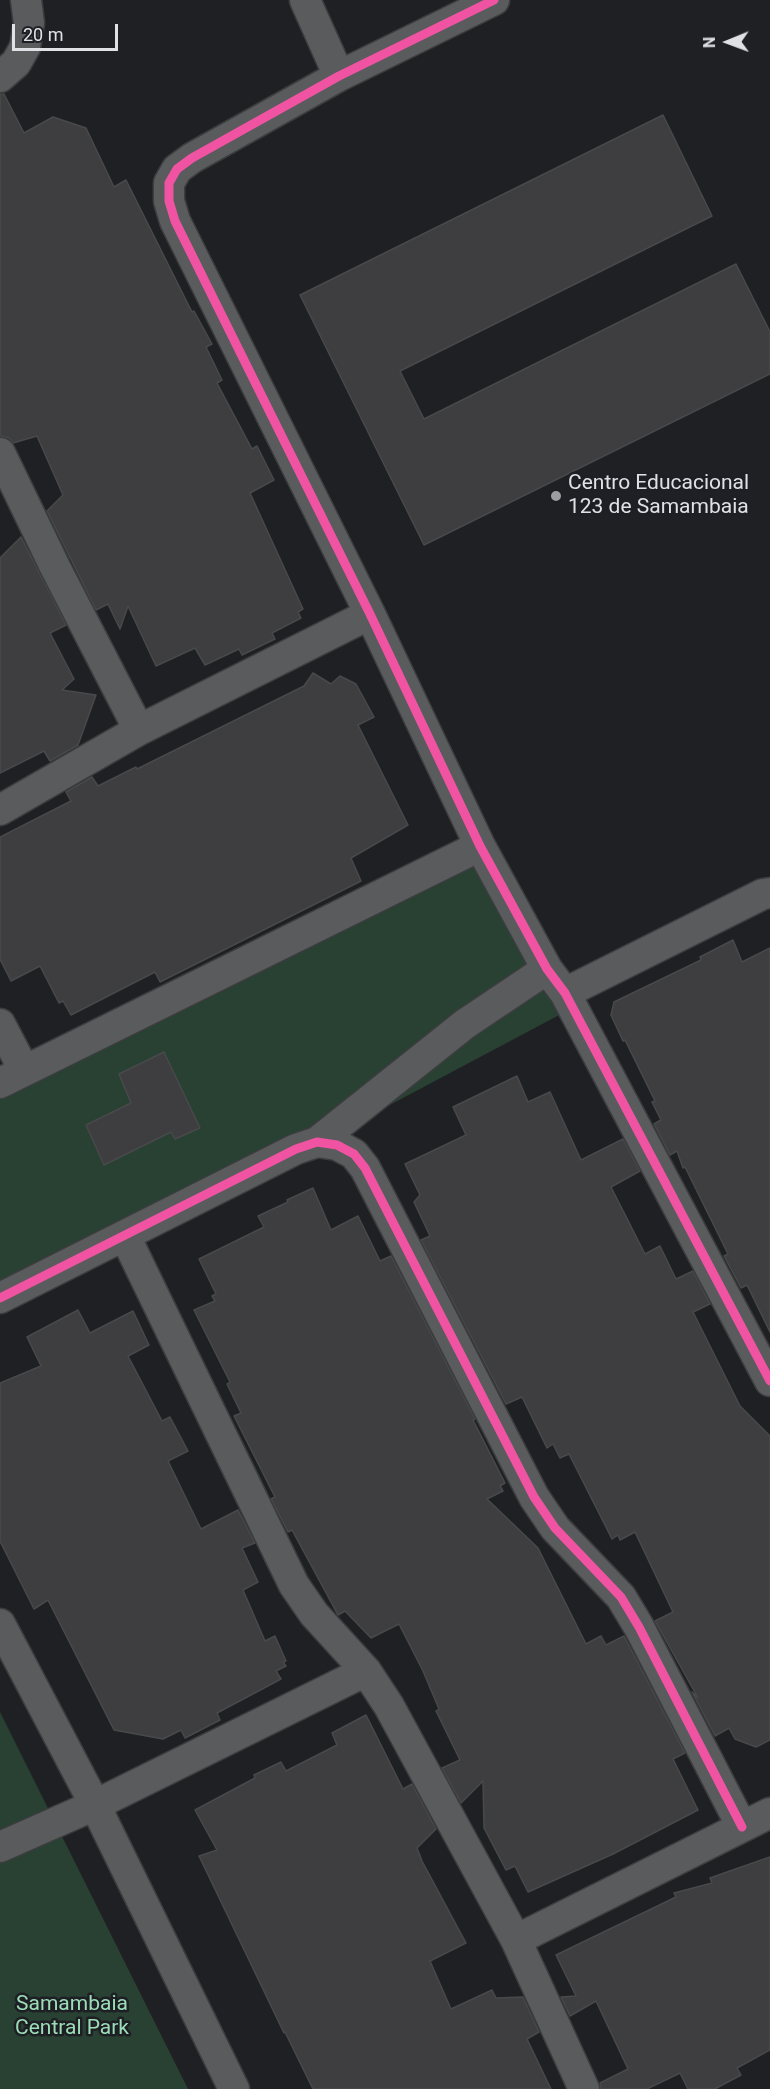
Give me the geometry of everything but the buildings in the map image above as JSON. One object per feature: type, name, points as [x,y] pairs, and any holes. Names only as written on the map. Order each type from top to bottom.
[{"type":"street","points":[[0,77],[16,63],[25,47],[29,23],[26,0]]},
{"type":"street","points":[[305,0],[339,76]]},
{"type":"street","points":[[494,0],[339,76],[192,158],[177,169],[169,183],[170,201],[175,220],[370,614],[480,846],[547,969],[565,993],[770,1381]]},
{"type":"street","points":[[0,453],[55,567],[139,730]]},
{"type":"street","points":[[0,810],[139,730],[370,614]]},
{"type":"street","points":[[0,1024],[12,1077],[480,846]]},
{"type":"street","points":[[565,993],[763,894],[770,893]]},
{"type":"street","points":[[0,1298],[296,1149],[316,1142],[465,1024],[547,969]]},
{"type":"street","points":[[316,1142],[337,1145],[354,1154],[365,1168],[534,1497],[555,1528],[621,1597],[639,1627],[742,1827]]},
{"type":"street","points":[[125,1236],[294,1585],[314,1614],[366,1671],[389,1706],[516,1940],[584,2089]]},
{"type":"street","points":[[0,1624],[95,1805],[234,2089]]},
{"type":"street","points":[[0,1847],[95,1805],[366,1671]]},
{"type":"street","points":[[516,1940],[770,1813]]},
{"type":"green space","points":[[475,859],[563,1013],[0,1312],[0,1097]]},
{"type":"green space","name":"Samambaia Central Park","points":[[0,1712],[188,2089],[0,2089]]},
{"type":"cycle path","points":[[494,0],[339,76],[192,158],[177,169],[169,183],[169,201],[175,221],[370,614],[480,846],[547,969],[565,993],[770,1381]]},
{"type":"cycle path","points":[[0,1298],[296,1149],[317,1142],[337,1145],[354,1154],[365,1168],[534,1497],[555,1528],[621,1597],[639,1627],[742,1827]]},
{"type":"place","name":"Centro Educacional 123 de Samambaia","points":[[556,496]]}]
